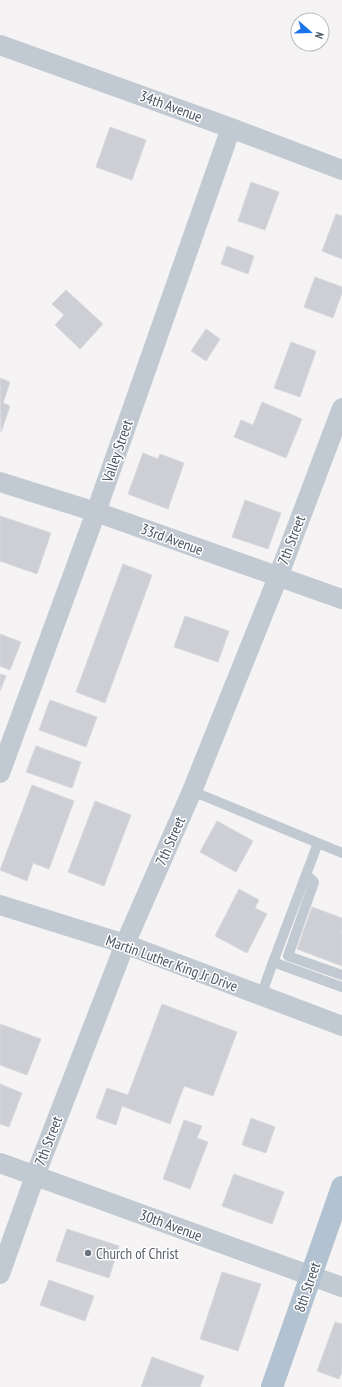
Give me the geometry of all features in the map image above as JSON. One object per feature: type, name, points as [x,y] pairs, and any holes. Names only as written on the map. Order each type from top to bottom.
[{"type":"main road","name":"8th Street","points":[[272,1387],[342,1187]]},
{"type":"street","name":"34th Avenue","points":[[0,45],[231,128],[342,170]]},
{"type":"street","name":"Valley Street","points":[[0,773],[96,512],[231,128]]},
{"type":"street","name":"7th Street","points":[[0,1274],[35,1176],[125,944],[192,791],[278,577],[342,408]]},
{"type":"street","name":"33rd Avenue","points":[[0,482],[96,512],[342,599]]},
{"type":"street","name":"Martin Luther King Jr Drive","points":[[0,905],[125,944],[342,1026]]},
{"type":"street","name":"30th Avenue","points":[[0,1163],[342,1287]]},
{"type":"lane","points":[[192,791],[342,853]]},
{"type":"lane","points":[[261,996],[318,843]]},
{"type":"lane","points":[[306,874],[314,882],[288,956],[342,975]]},
{"type":"lane","points":[[273,962],[342,987]]},
{"type":"building","points":[[110,127],[146,140],[132,180],[96,167]]},
{"type":"building","points":[[251,182],[279,192],[265,230],[238,221]]},
{"type":"building","points":[[336,214],[342,216],[342,259],[322,251]]},
{"type":"building","points":[[227,246],[254,256],[248,274],[221,264]]},
{"type":"building","points":[[315,277],[342,287],[342,293],[333,318],[304,307]]},
{"type":"building","points":[[66,290],[103,324],[80,349],[55,325],[64,315],[52,304]]},
{"type":"building","points":[[206,329],[220,339],[206,361],[191,351]]},
{"type":"building","points":[[291,342],[316,351],[300,397],[274,388]]},
{"type":"building","points":[[0,378],[10,382],[3,403],[10,406],[1,432]]},
{"type":"building","points":[[262,402],[302,419],[286,458],[234,437],[241,420],[253,425]]},
{"type":"building","points":[[143,453],[158,459],[160,454],[184,463],[168,509],[128,494]]},
{"type":"building","points":[[245,500],[281,513],[268,549],[232,537]]},
{"type":"building","points":[[0,516],[51,533],[37,574],[0,561]]},
{"type":"building","points":[[123,564],[152,575],[105,703],[76,692]]},
{"type":"building","points":[[185,616],[229,631],[218,662],[174,647]]},
{"type":"building","points":[[0,634],[21,642],[10,670],[0,666]]},
{"type":"building","points":[[0,674],[6,676],[0,691]]},
{"type":"building","points":[[50,700],[97,717],[86,747],[39,730]]},
{"type":"building","points":[[36,746],[81,762],[72,788],[26,772]]},
{"type":"building","points":[[32,785],[74,801],[49,869],[33,863],[27,881],[0,870]]},
{"type":"building","points":[[95,801],[131,815],[104,886],[68,872]]},
{"type":"building","points":[[217,821],[253,841],[236,872],[200,852]]},
{"type":"building","points":[[239,889],[259,900],[255,908],[267,914],[247,953],[215,936]]},
{"type":"building","points":[[312,907],[342,918],[342,966],[297,949]]},
{"type":"building","points":[[162,1004],[237,1032],[213,1096],[184,1086],[170,1124],[122,1106],[116,1125],[96,1118],[107,1088],[128,1095]]},
{"type":"building","points":[[0,1024],[41,1039],[27,1075],[0,1065]]},
{"type":"building","points":[[0,1084],[22,1093],[9,1127],[0,1124]]},
{"type":"building","points":[[251,1118],[275,1127],[266,1153],[242,1145]]},
{"type":"building","points":[[184,1120],[202,1126],[197,1138],[208,1142],[190,1189],[163,1179]]},
{"type":"building","points":[[234,1174],[284,1192],[272,1224],[222,1206]]},
{"type":"building","name":"Church of Christ","points":[[67,1229],[119,1246],[109,1278],[56,1261]]},
{"type":"building","points":[[222,1272],[261,1284],[238,1351],[200,1339]]},
{"type":"building","points":[[49,1280],[94,1296],[85,1321],[40,1305]]},
{"type":"building","points":[[335,1322],[342,1324],[342,1372],[339,1379],[317,1371]]},
{"type":"building","points":[[152,1357],[204,1376],[200,1387],[141,1387]]},
{"type":"place","name":"Church of Christ","points":[[88,1253]]}]
